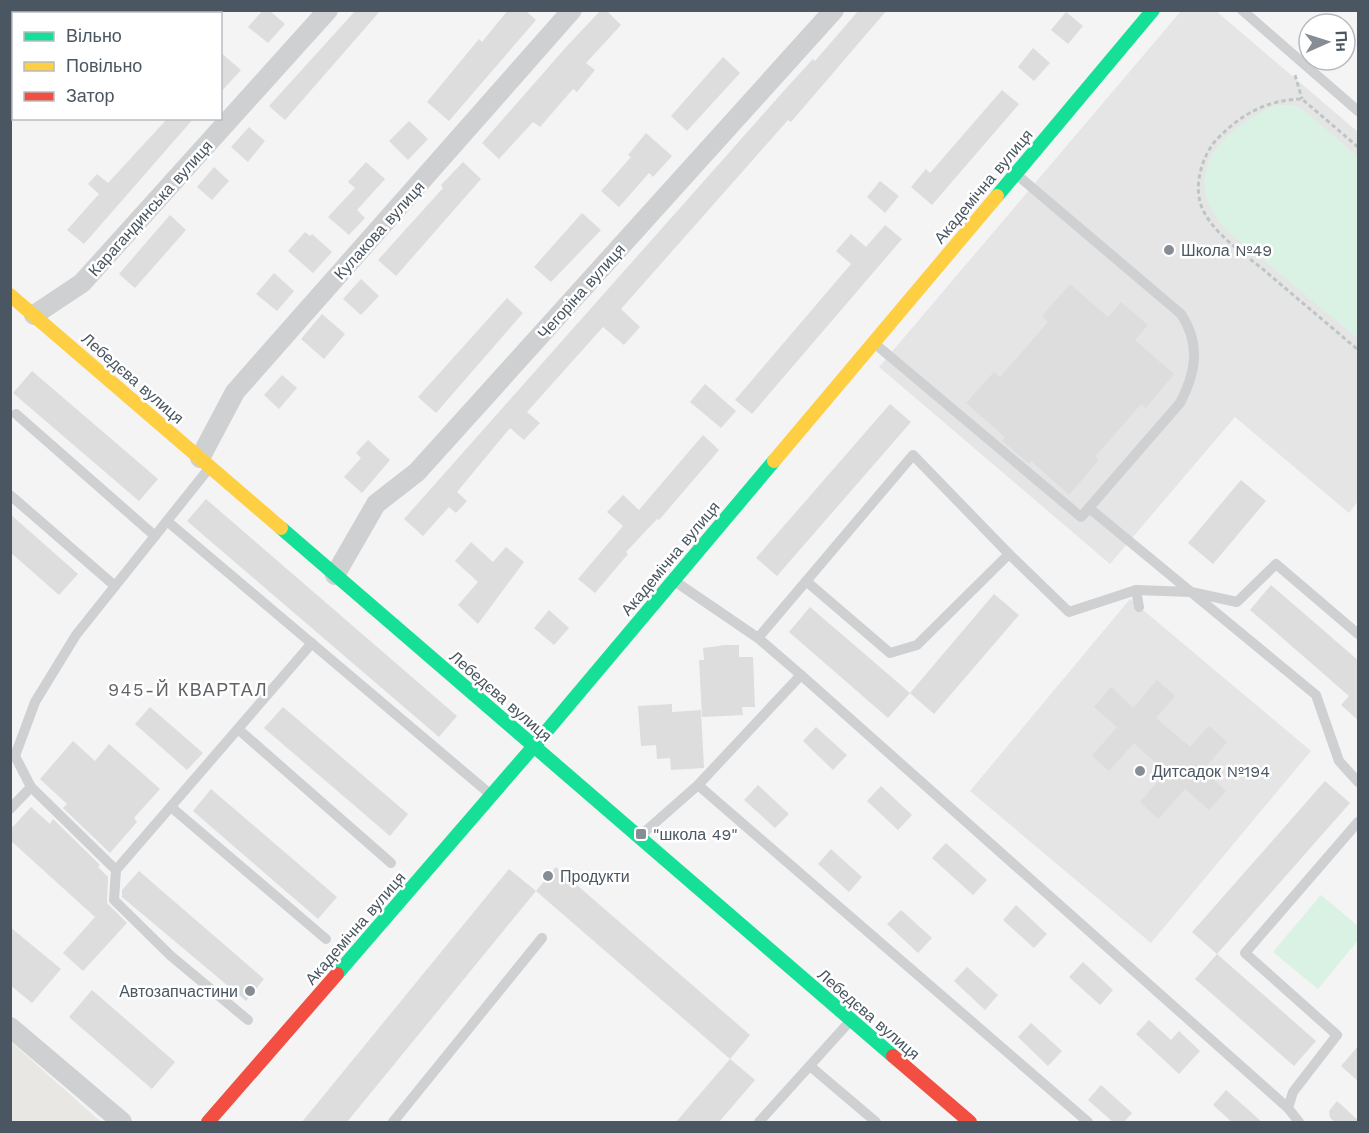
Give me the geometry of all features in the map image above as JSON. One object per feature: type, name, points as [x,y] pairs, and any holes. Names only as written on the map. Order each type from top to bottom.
[{"type":"main road","name":"Академічна вулиця","points":[[208,1122],[534,747],[1016,174],[1139,19],[1153,10]]},
{"type":"main road","name":"Лебедєва вулиця","points":[[12,298],[970,1122]]},
{"type":"street","name":"Карагандинська вулиця","points":[[34,315],[82,283],[328,10]]},
{"type":"street","name":"Кулакова вулиця","points":[[205,462],[235,392],[572,10]]},
{"type":"street","name":"Чегоріна вулиця","points":[[335,574],[376,504],[417,472],[834,10]]},
{"type":"street","points":[[10,1028],[122,1122]]},
{"type":"lane","points":[[1242,10],[1359,111]]},
{"type":"lane","points":[[874,342],[1081,517],[1180,402],[1194,371],[1193,340],[1189,326],[1181,314],[1016,174]]},
{"type":"lane","points":[[16,414],[155,536]]},
{"type":"lane","points":[[758,638],[913,455],[1069,612],[1136,590],[1191,592],[1237,603],[1276,564],[1359,634]]},
{"type":"lane","points":[[116,870],[31,787],[15,756],[35,702],[76,635],[167,521],[205,462]]},
{"type":"lane","points":[[10,495],[115,586]]},
{"type":"lane","points":[[1089,508],[1316,695],[1339,761],[1359,782]]},
{"type":"lane","points":[[167,521],[492,795]]},
{"type":"lane","points":[[806,581],[890,653],[917,645],[1009,554]]},
{"type":"lane","points":[[673,580],[758,638],[801,675],[1288,1108],[1299,1122]]},
{"type":"lane","points":[[1136,590],[1139,607]]},
{"type":"lane","points":[[248,1020],[171,956],[114,900],[116,870],[312,644]]},
{"type":"lane","points":[[639,837],[698,785],[801,675]]},
{"type":"lane","points":[[238,729],[391,862]]},
{"type":"lane","points":[[698,785],[1088,1122]]},
{"type":"lane","points":[[10,809],[31,787]]},
{"type":"lane","points":[[171,807],[326,939]]},
{"type":"lane","points":[[1288,1108],[1293,1092],[1337,1035],[1245,953],[1359,822]]},
{"type":"lane","points":[[393,1122],[542,938]]},
{"type":"lane","points":[[759,1122],[851,1020]]},
{"type":"lane","points":[[810,1066],[876,1122]]},
{"type":"path","points":[[1359,147],[1302,99],[1279,100],[1249,112],[1233,122],[1215,141],[1204,159],[1198,183],[1202,209],[1223,236],[1359,350]]},
{"type":"shaded area","name":"Школа №49","points":[[1181,11],[1216,11],[1358,132],[1358,501],[1349,513],[1235,417],[1110,564],[879,367]]},
{"type":"shaded area","name":"Дитсадок №194","points":[[1130,599],[1311,751],[1151,943],[970,791]]},
{"type":"shaded area","points":[[11,1042],[101,1122],[11,1122]]},
{"type":"green space","points":[[1276,105],[1292,105],[1302,109],[1358,157],[1358,339],[1229,232],[1213,212],[1206,193],[1205,176],[1209,160],[1218,146],[1245,122]]},
{"type":"green space","points":[[1321,895],[1358,926],[1358,940],[1318,989],[1273,952]]},
{"type":"building","points":[[263,10],[269,10],[285,24],[268,43],[248,27]]},
{"type":"building","points":[[356,10],[381,10],[285,120],[269,106]]},
{"type":"building","points":[[508,10],[525,10],[536,20],[449,121],[427,102],[479,39],[482,42]]},
{"type":"building","points":[[601,10],[606,10],[621,25],[586,63],[595,70],[577,92],[573,89],[540,127],[533,122],[499,159],[482,143]]},
{"type":"building","points":[[859,10],[887,10],[791,122],[788,120],[621,309],[640,327],[624,345],[603,327],[527,412],[540,423],[524,440],[510,428],[457,492],[467,501],[456,513],[449,507],[423,536],[404,519],[790,84],[813,59],[815,61]]},
{"type":"building","points":[[1066,12],[1083,26],[1068,44],[1051,30]]},
{"type":"building","points":[[1033,48],[1050,63],[1034,81],[1018,67]]},
{"type":"building","points":[[222,54],[241,70],[222,91]]},
{"type":"building","points":[[723,57],[740,73],[687,131],[671,116]]},
{"type":"building","points":[[1002,90],[1019,104],[932,205],[911,187],[926,169],[930,173]]},
{"type":"building","points":[[166,120],[192,120],[84,244],[67,230],[99,194],[88,184],[97,174],[108,183]]},
{"type":"building","points":[[409,121],[428,139],[408,160],[389,141]]},
{"type":"building","points":[[249,127],[265,141],[248,162],[231,147]]},
{"type":"building","points":[[646,133],[672,156],[653,177],[649,173],[619,207],[601,191],[631,157],[628,155]]},
{"type":"building","points":[[366,162],[385,179],[357,210],[365,218],[349,235],[328,217],[355,188],[348,182]]},
{"type":"building","points":[[463,162],[481,179],[396,276],[378,260],[443,188],[441,185]]},
{"type":"building","points":[[214,167],[229,181],[212,200],[197,187]]},
{"type":"building","points":[[880,181],[899,196],[885,213],[867,197]]},
{"type":"building","points":[[582,213],[601,230],[551,282],[534,267]]},
{"type":"building","points":[[170,215],[186,230],[135,288],[119,274]]},
{"type":"building","points":[[885,225],[902,239],[752,414],[735,400],[851,264],[836,251],[851,234],[866,247]]},
{"type":"building","points":[[305,232],[310,236],[312,234],[332,252],[313,273],[288,251]]},
{"type":"building","points":[[274,273],[294,291],[277,311],[256,294]]},
{"type":"building","points":[[361,279],[379,296],[361,315],[343,299]]},
{"type":"building","points":[[1070,284],[1108,317],[1121,302],[1148,325],[1135,340],[1174,374],[1146,408],[1141,404],[1095,457],[1099,460],[1069,495],[1031,461],[1029,464],[1002,441],[1005,437],[966,403],[994,372],[1000,377],[1048,322],[1042,316]]},
{"type":"building","points":[[507,298],[523,313],[436,413],[418,397]]},
{"type":"building","points":[[322,314],[345,334],[324,359],[301,339]]},
{"type":"building","points":[[32,371],[158,479],[139,501],[13,393]]},
{"type":"building","points":[[282,375],[297,388],[279,409],[264,395]]},
{"type":"building","points":[[705,384],[736,411],[721,428],[690,402]]},
{"type":"building","points":[[890,404],[911,422],[777,576],[756,558]]},
{"type":"building","points":[[703,435],[719,450],[659,520],[657,519],[626,552],[628,554],[595,593],[578,579],[623,526],[607,512],[623,495],[639,510]]},
{"type":"building","points":[[368,440],[390,460],[362,493],[344,477],[361,458],[356,453]]},
{"type":"building","points":[[1241,480],[1266,501],[1213,564],[1188,543]]},
{"type":"building","points":[[206,499],[457,716],[439,737],[187,521]]},
{"type":"building","points":[[10,514],[78,574],[59,595],[10,552]]},
{"type":"building","points":[[471,542],[493,562],[506,547],[524,562],[478,624],[458,605],[478,582],[455,561]]},
{"type":"building","points":[[1271,585],[1359,661],[1359,721],[1341,705],[1349,696],[1250,610]]},
{"type":"building","points":[[994,594],[1019,615],[934,714],[910,693]]},
{"type":"building","points":[[810,607],[910,693],[888,718],[789,632]]},
{"type":"building","points":[[549,610],[569,628],[554,645],[534,628]]},
{"type":"building","points":[[739,645],[739,657],[753,657],[755,707],[742,707],[743,715],[702,717],[699,660],[704,660],[703,648]]},
{"type":"building","points":[[1157,680],[1175,696],[1156,718],[1190,747],[1209,726],[1227,742],[1203,770],[1226,791],[1209,810],[1185,789],[1158,819],[1140,802],[1166,772],[1134,743],[1109,771],[1092,756],[1117,727],[1094,707],[1111,687],[1133,708]]},
{"type":"building","points":[[672,704],[672,712],[701,710],[704,768],[671,770],[670,758],[657,759],[656,745],[641,746],[638,706]]},
{"type":"building","points":[[150,707],[203,753],[187,770],[135,724]]},
{"type":"building","points":[[283,707],[408,814],[390,836],[264,728]]},
{"type":"building","points":[[816,727],[847,755],[833,770],[803,741]]},
{"type":"building","points":[[73,741],[95,761],[109,744],[160,789],[134,818],[137,822],[110,853],[63,808],[67,804],[40,779]]},
{"type":"building","points":[[1325,781],[1350,803],[1217,954],[1192,932]]},
{"type":"building","points":[[758,785],[789,814],[775,828],[744,800]]},
{"type":"building","points":[[881,786],[912,815],[898,830],[867,801]]},
{"type":"building","points":[[211,789],[337,897],[318,919],[193,811]]},
{"type":"building","points":[[31,807],[50,824],[53,819],[100,865],[98,867],[108,877],[107,903],[127,923],[83,971],[63,953],[95,917],[10,840],[10,830]]},
{"type":"building","points":[[946,843],[987,880],[973,895],[932,858]]},
{"type":"building","points":[[831,849],[862,877],[849,892],[818,864]]},
{"type":"building","points":[[556,867],[750,1035],[730,1059],[536,891]]},
{"type":"building","points":[[509,869],[536,891],[347,1122],[302,1122]]},
{"type":"building","points":[[139,871],[264,979],[246,1001],[122,897],[122,890]]},
{"type":"building","points":[[1016,905],[1047,934],[1034,948],[1003,920]]},
{"type":"building","points":[[901,910],[932,938],[918,953],[887,924]]},
{"type":"building","points":[[10,927],[61,969],[32,1003],[10,985]]},
{"type":"building","points":[[1217,954],[1316,1041],[1294,1066],[1195,979]]},
{"type":"building","points":[[1083,962],[1113,990],[1100,1005],[1069,977]]},
{"type":"building","points":[[967,967],[998,995],[985,1010],[954,981]]},
{"type":"building","points":[[92,990],[175,1062],[152,1089],[69,1017]]},
{"type":"building","points":[[1149,1020],[1171,1040],[1179,1031],[1200,1051],[1179,1074],[1136,1034]]},
{"type":"building","points":[[1031,1023],[1062,1051],[1048,1066],[1018,1037]]},
{"type":"building","points":[[1359,1045],[1359,1082],[1341,1066]]},
{"type":"building","points":[[730,1059],[755,1080],[719,1122],[676,1122]]},
{"type":"building","points":[[1101,1085],[1132,1113],[1124,1122],[1113,1122],[1088,1100]]},
{"type":"building","points":[[1226,1090],[1262,1122],[1232,1122],[1213,1105]]},
{"type":"building","points":[[1337,1101],[1359,1122],[1335,1122],[1330,1118],[1329,1111]]},
{"type":"traffic: fast","points":[[997,196],[1153,10]]},
{"type":"traffic: fast","points":[[337,974],[534,746],[774,461]]},
{"type":"traffic: fast","points":[[281,528],[893,1056]]},
{"type":"traffic: slow","points":[[774,461],[997,196]]},
{"type":"traffic: slow","points":[[10,295],[281,528]]},
{"type":"traffic: jam","points":[[208,1122],[337,974]]},
{"type":"traffic: jam","points":[[893,1056],[970,1122]]},
{"type":"place","name":"Школа №49","points":[[1169,250]]},
{"type":"place","name":"Дитсадок №194","points":[[1140,771]]},
{"type":"place","name":"\"школа 49\"","points":[[641,834]]},
{"type":"place","name":"Продукти","points":[[548,876]]},
{"type":"place","name":"Автозапчастини","points":[[250,991]]},
{"type":"district","name":"945-Й КВАРТАЛ","points":[[188,690]]}]
